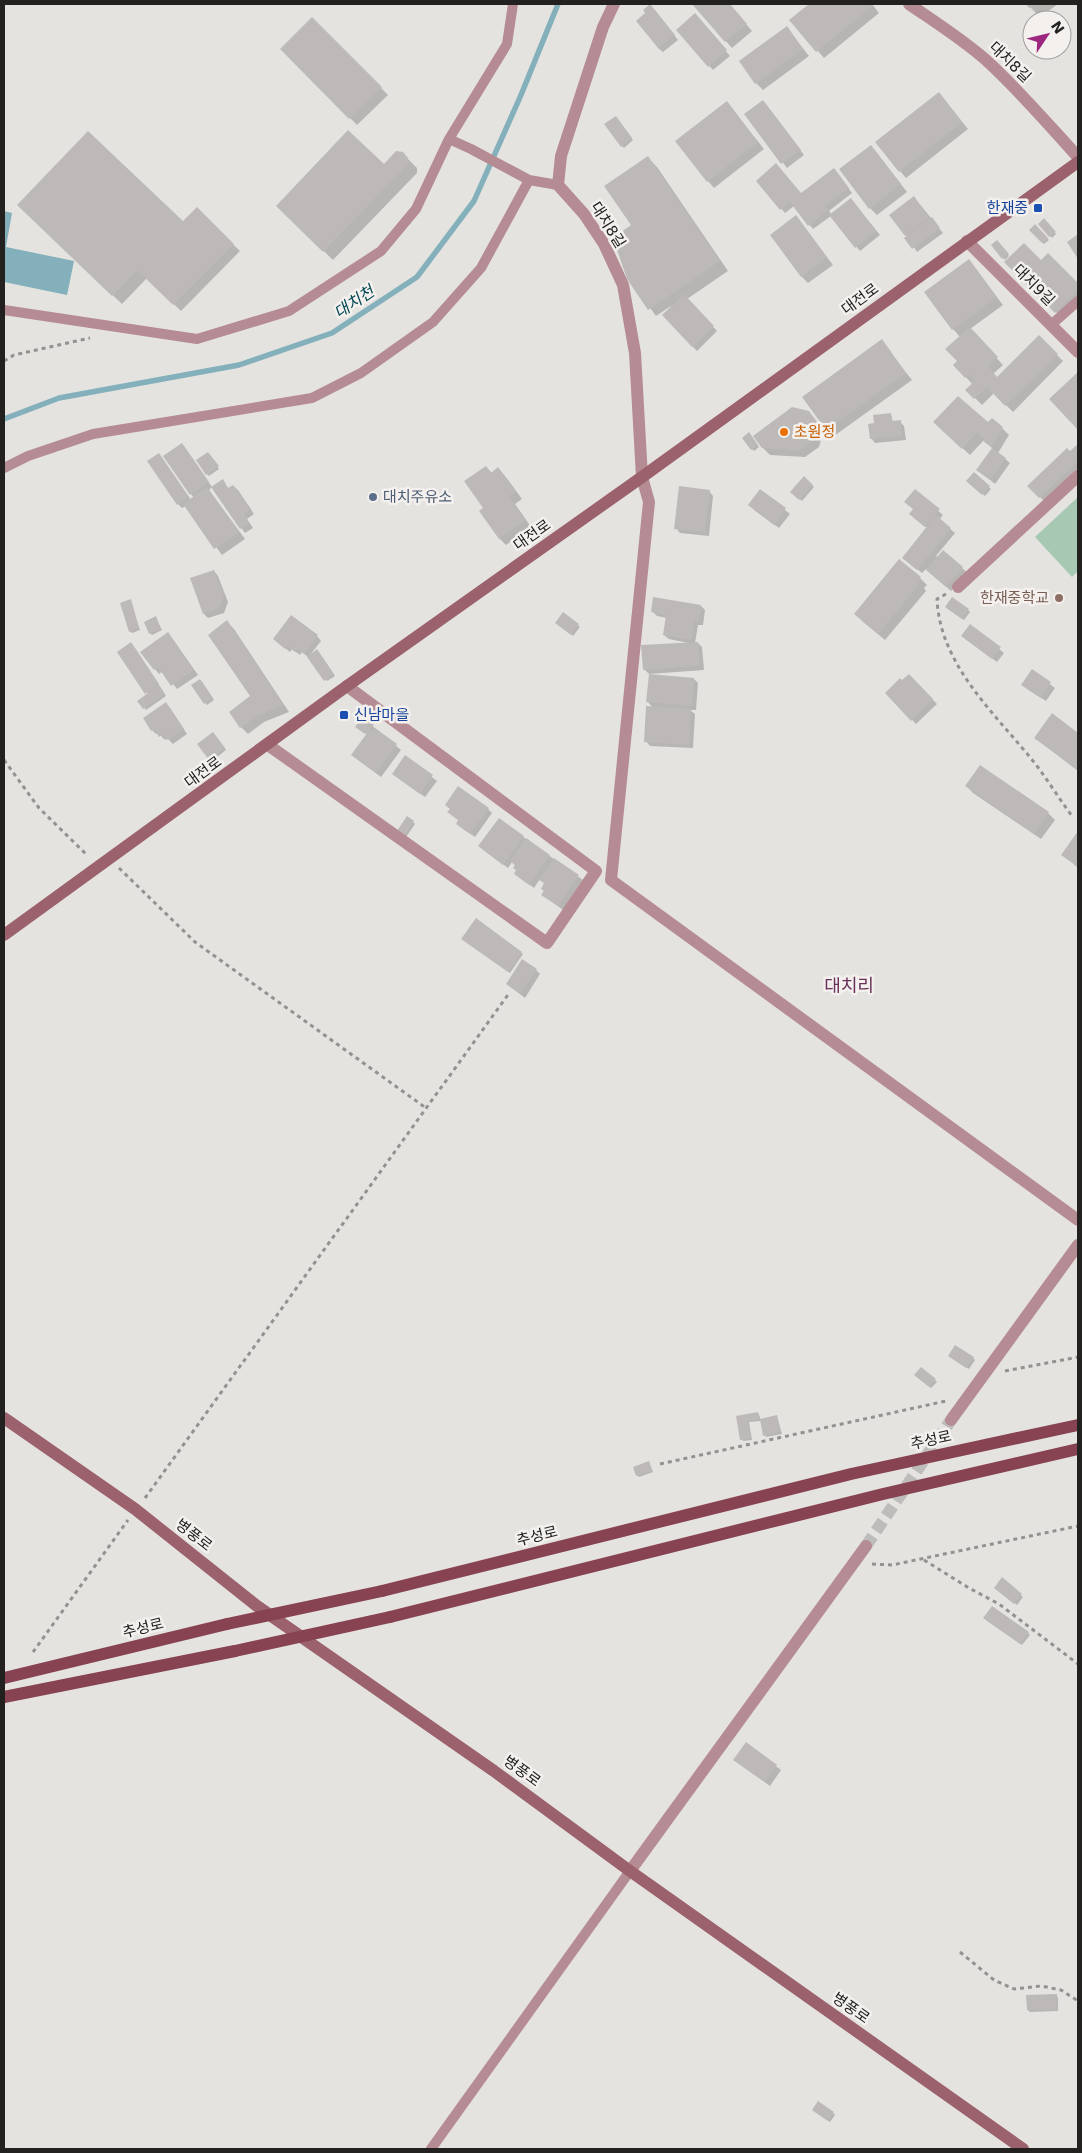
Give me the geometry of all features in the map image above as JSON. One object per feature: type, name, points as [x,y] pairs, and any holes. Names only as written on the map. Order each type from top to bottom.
[{"type":"main road","name":"추성로","points":[[4,1678],[227,1624],[382,1590],[851,1474],[1078,1425]]},
{"type":"main road","points":[[4,1699],[26,1692],[235,1651],[390,1616],[883,1494],[1078,1449]]},
{"type":"street","points":[[558,185],[561,156],[603,27],[614,4]]},
{"type":"street","name":"대치8길","points":[[909,4],[957,36],[986,61],[1030,104],[1078,157]]},
{"type":"street","name":"대전로","points":[[4,935],[347,686],[1078,162]]},
{"type":"street","name":"대치8길","points":[[558,185],[584,214],[604,244],[623,285],[635,353],[642,476],[649,502],[611,880]]},
{"type":"street","name":"대치9길","points":[[967,241],[1078,352]]},
{"type":"street","points":[[958,587],[1078,476]]},
{"type":"street","points":[[347,686],[596,872],[611,880],[1078,1220]]},
{"type":"street","points":[[268,745],[547,943],[596,872]]},
{"type":"street","points":[[951,1420],[1078,1245]]},
{"type":"street","name":"병풍로","points":[[4,1418],[135,1509],[257,1606],[494,1771],[630,1871],[1022,2149]]},
{"type":"street","points":[[630,1871],[866,1546]]},
{"type":"lane","points":[[4,310],[197,339],[289,311],[381,251],[416,209],[449,140],[507,44],[513,4]]},
{"type":"lane","points":[[449,140],[471,149],[529,180],[558,185]]},
{"type":"lane","points":[[4,468],[28,456],[93,434],[312,398],[361,373],[433,322],[482,268],[529,180]]},
{"type":"lane","points":[[1051,325],[1078,301]]},
{"type":"lane","points":[[431,2149],[630,1871]]},
{"type":"path","points":[[4,361],[14,355],[107,335],[121,328]]},
{"type":"path","points":[[958,587],[937,599],[938,613],[945,641],[963,672],[986,704],[1038,767],[1072,816]]},
{"type":"path","points":[[4,760],[39,808],[105,863],[194,942],[426,1108]]},
{"type":"path","points":[[33,1652],[510,992]]},
{"type":"path","points":[[991,1365],[1006,1372],[1078,1357]]},
{"type":"path","points":[[660,1464],[968,1396]]},
{"type":"path","points":[[854,1563],[892,1565],[1078,1526]]},
{"type":"path","points":[[923,1559],[968,1588],[999,1604],[1078,1664]]},
{"type":"path","points":[[960,1952],[994,1980],[1014,1989],[1041,1986],[1061,1990],[1078,2001]]},
{"type":"green space","points":[[1078,497],[1078,571],[1072,577],[1035,537]]},
{"type":"water","points":[[4,211],[12,213],[6,247],[74,261],[67,295],[4,282]]},
{"type":"building","points":[[650,4],[675,35],[658,48],[636,21],[645,13],[643,10]]},
{"type":"building","points":[[692,4],[730,4],[747,24],[725,42]]},
{"type":"building","points":[[809,4],[872,4],[873,6],[816,52],[789,20]]},
{"type":"building","points":[[1026,4],[1036,4],[1029,8]]},
{"type":"building","points":[[695,13],[727,50],[708,67],[676,30]]},
{"type":"building","points":[[312,17],[382,87],[349,119],[280,49]]},
{"type":"building","points":[[787,26],[803,49],[755,84],[739,61]]},
{"type":"building","points":[[939,92],[962,122],[899,172],[875,142]]},
{"type":"building","points":[[763,100],[801,150],[781,164],[744,114]]},
{"type":"building","points":[[727,101],[758,142],[707,182],[675,141]]},
{"type":"building","points":[[616,116],[632,138],[621,147],[604,124]]},
{"type":"building","points":[[348,130],[384,164],[396,151],[403,152],[408,158],[408,164],[323,252],[276,206]]},
{"type":"building","points":[[88,131],[183,221],[197,207],[234,244],[173,305],[137,270],[112,296],[17,205]]},
{"type":"building","points":[[871,145],[901,184],[869,209],[839,169]]},
{"type":"building","points":[[648,156],[720,261],[648,310],[627,279],[613,238],[631,225],[604,186]]},
{"type":"building","points":[[776,163],[801,193],[834,168],[849,188],[825,206],[828,210],[808,226],[790,202],[780,210],[756,181]]},
{"type":"building","points":[[914,196],[929,218],[905,236],[889,215]]},
{"type":"building","points":[[851,198],[876,231],[855,248],[829,215]]},
{"type":"building","points":[[796,215],[827,257],[801,277],[770,235]]},
{"type":"building","points":[[932,217],[940,228],[912,249],[904,238]]},
{"type":"building","points":[[1044,218],[1056,232],[1049,237],[1038,224]]},
{"type":"building","points":[[1035,224],[1048,238],[1042,243],[1029,230]]},
{"type":"building","points":[[1078,234],[1078,259],[1067,242]]},
{"type":"building","points":[[997,240],[1009,254],[1002,259],[991,245]]},
{"type":"building","points":[[1024,243],[1041,260],[1048,253],[1078,283],[1078,290],[1055,313],[1004,262]]},
{"type":"building","points":[[969,259],[997,297],[952,330],[924,292]]},
{"type":"building","points":[[684,294],[714,326],[692,347],[662,315]]},
{"type":"building","points":[[970,327],[998,357],[988,366],[997,377],[1039,335],[1058,354],[1005,406],[987,387],[974,399],[965,390],[975,381],[969,374],[965,378],[953,365],[957,361],[945,349]]},
{"type":"building","points":[[882,339],[906,373],[826,430],[802,397]]},
{"type":"building","points":[[1078,372],[1078,430],[1049,399]]},
{"type":"building","points":[[958,396],[988,422],[992,418],[1003,427],[991,447],[983,441],[985,439],[977,432],[962,449],[933,422]]},
{"type":"building","points":[[792,407],[809,411],[817,422],[813,440],[798,451],[762,448],[753,436]]},
{"type":"building","points":[[891,413],[892,421],[901,420],[902,436],[870,439],[868,424],[874,423],[873,415]]},
{"type":"building","points":[[749,432],[758,445],[751,450],[742,438]]},
{"type":"building","points":[[182,443],[209,482],[190,495],[163,456]]},
{"type":"building","points":[[1078,444],[1078,464],[1077,462],[1039,498],[1027,486],[1067,448],[1070,451]]},
{"type":"building","points":[[992,448],[1006,458],[990,480],[976,470]]},
{"type":"building","points":[[208,452],[219,466],[206,475],[196,460]]},
{"type":"building","points":[[159,453],[189,497],[177,505],[147,461]]},
{"type":"building","points":[[486,466],[491,473],[498,467],[516,491],[509,496],[526,520],[499,539],[479,511],[483,508],[464,481]]},
{"type":"building","points":[[974,472],[990,486],[982,495],[966,481]]},
{"type":"building","points":[[804,476],[813,485],[799,500],[790,492]]},
{"type":"building","points":[[223,479],[228,488],[233,485],[251,509],[244,514],[249,523],[240,529],[211,487]]},
{"type":"building","points":[[679,486],[710,490],[705,532],[674,529]]},
{"type":"building","points":[[207,487],[239,532],[214,549],[183,504]]},
{"type":"building","points":[[760,489],[786,508],[774,525],[748,505]]},
{"type":"building","points":[[915,489],[940,509],[925,527],[909,514],[913,509],[904,502]]},
{"type":"building","points":[[936,515],[951,528],[917,570],[902,558]]},
{"type":"building","points":[[943,550],[963,567],[946,587],[926,570]]},
{"type":"building","points":[[899,559],[921,577],[917,581],[920,583],[878,634],[854,614]]},
{"type":"building","points":[[214,570],[224,597],[219,608],[203,614],[190,578]]},
{"type":"building","points":[[653,597],[701,605],[699,622],[694,621],[691,640],[663,635],[666,615],[651,612]]},
{"type":"building","points":[[952,597],[969,609],[962,619],[945,607]]},
{"type":"building","points":[[131,599],[139,628],[129,632],[120,603]]},
{"type":"building","points":[[563,612],[579,624],[571,635],[555,623]]},
{"type":"building","points":[[291,615],[318,635],[304,654],[298,649],[295,652],[287,646],[285,649],[273,639]]},
{"type":"building","points":[[156,616],[161,629],[149,634],[144,622]]},
{"type":"building","points":[[227,620],[283,705],[257,716],[240,728],[229,712],[250,696],[208,635]]},
{"type":"building","points":[[970,624],[1001,647],[992,659],[961,636]]},
{"type":"building","points":[[168,632],[194,670],[171,686],[158,667],[154,670],[140,652]]},
{"type":"building","points":[[131,642],[159,684],[145,694],[117,652]]},
{"type":"building","points":[[698,642],[700,666],[643,670],[641,645]]},
{"type":"building","points":[[317,649],[334,674],[324,681],[307,657]]},
{"type":"building","points":[[1032,669],[1051,682],[1041,698],[1021,685]]},
{"type":"building","points":[[649,674],[694,678],[692,706],[646,702]]},
{"type":"building","points":[[909,674],[933,699],[911,721],[885,693],[900,678],[902,680]]},
{"type":"building","points":[[200,679],[213,698],[204,704],[191,685]]},
{"type":"building","points":[[159,685],[165,694],[143,709],[137,701]]},
{"type":"building","points":[[166,702],[184,729],[167,740],[163,734],[159,737],[154,729],[151,731],[143,718]]},
{"type":"building","points":[[646,706],[691,709],[689,745],[644,742]]},
{"type":"building","points":[[1052,713],[1078,733],[1078,770],[1034,738]]},
{"type":"building","points":[[363,716],[374,725],[365,734],[355,727]]},
{"type":"building","points":[[375,728],[397,744],[376,773],[351,755],[370,729],[373,731]]},
{"type":"building","points":[[213,732],[225,748],[209,760],[197,744]]},
{"type":"building","points":[[405,755],[433,775],[420,794],[392,774]]},
{"type":"building","points":[[980,765],[1049,812],[1034,834],[965,786]]},
{"type":"building","points":[[458,786],[489,808],[470,834],[456,824],[458,820],[447,812],[450,809],[445,805]]},
{"type":"building","points":[[407,816],[414,821],[404,836],[397,831]]},
{"type":"building","points":[[499,818],[524,836],[503,865],[478,846]]},
{"type":"building","points":[[1078,831],[1078,867],[1061,855]]},
{"type":"building","points":[[526,838],[550,855],[529,885],[514,874],[516,870],[513,868],[515,865],[510,861]]},
{"type":"building","points":[[554,858],[579,875],[558,906],[541,895],[544,891],[541,889],[544,883],[539,880]]},
{"type":"building","points":[[476,918],[522,952],[508,972],[461,939]]},
{"type":"building","points":[[522,959],[537,969],[520,994],[506,984]]},
{"type":"building","points":[[955,1345],[974,1357],[966,1368],[948,1356]]},
{"type":"building","points":[[921,1367],[936,1379],[929,1387],[914,1375]]},
{"type":"building","points":[[758,1412],[760,1419],[748,1421],[751,1439],[740,1440],[736,1416]]},
{"type":"building","points":[[777,1415],[781,1432],[763,1436],[760,1419]]},
{"type":"building","points":[[649,1461],[652,1471],[636,1476],[633,1467]]},
{"type":"building","points":[[1002,1577],[1022,1594],[1014,1604],[994,1588]]},
{"type":"building","points":[[992,1606],[1029,1632],[1020,1644],[983,1618]]},
{"type":"building","points":[[746,1742],[777,1765],[765,1782],[733,1760]]},
{"type":"building","points":[[1057,1994],[1057,2010],[1027,2010],[1026,1995]]},
{"type":"building","points":[[818,2101],[834,2112],[828,2121],[812,2110]]},
{"type":"waterway","name":"대치천","points":[[4,419],[59,398],[239,365],[332,333],[417,277],[474,201],[521,95],[558,4]]},
{"type":"tunnel","points":[[866,1546],[951,1420]]},
{"type":"place","name":"한재중","points":[[1038,208]]},
{"type":"place","name":"초원정","points":[[784,432]]},
{"type":"place","name":"대치주유소","points":[[373,497]]},
{"type":"place","name":"한재중학교","points":[[1059,598]]},
{"type":"place","name":"신남마을","points":[[344,715]]},
{"type":"district","name":"대치리","points":[[849,985]]}]
